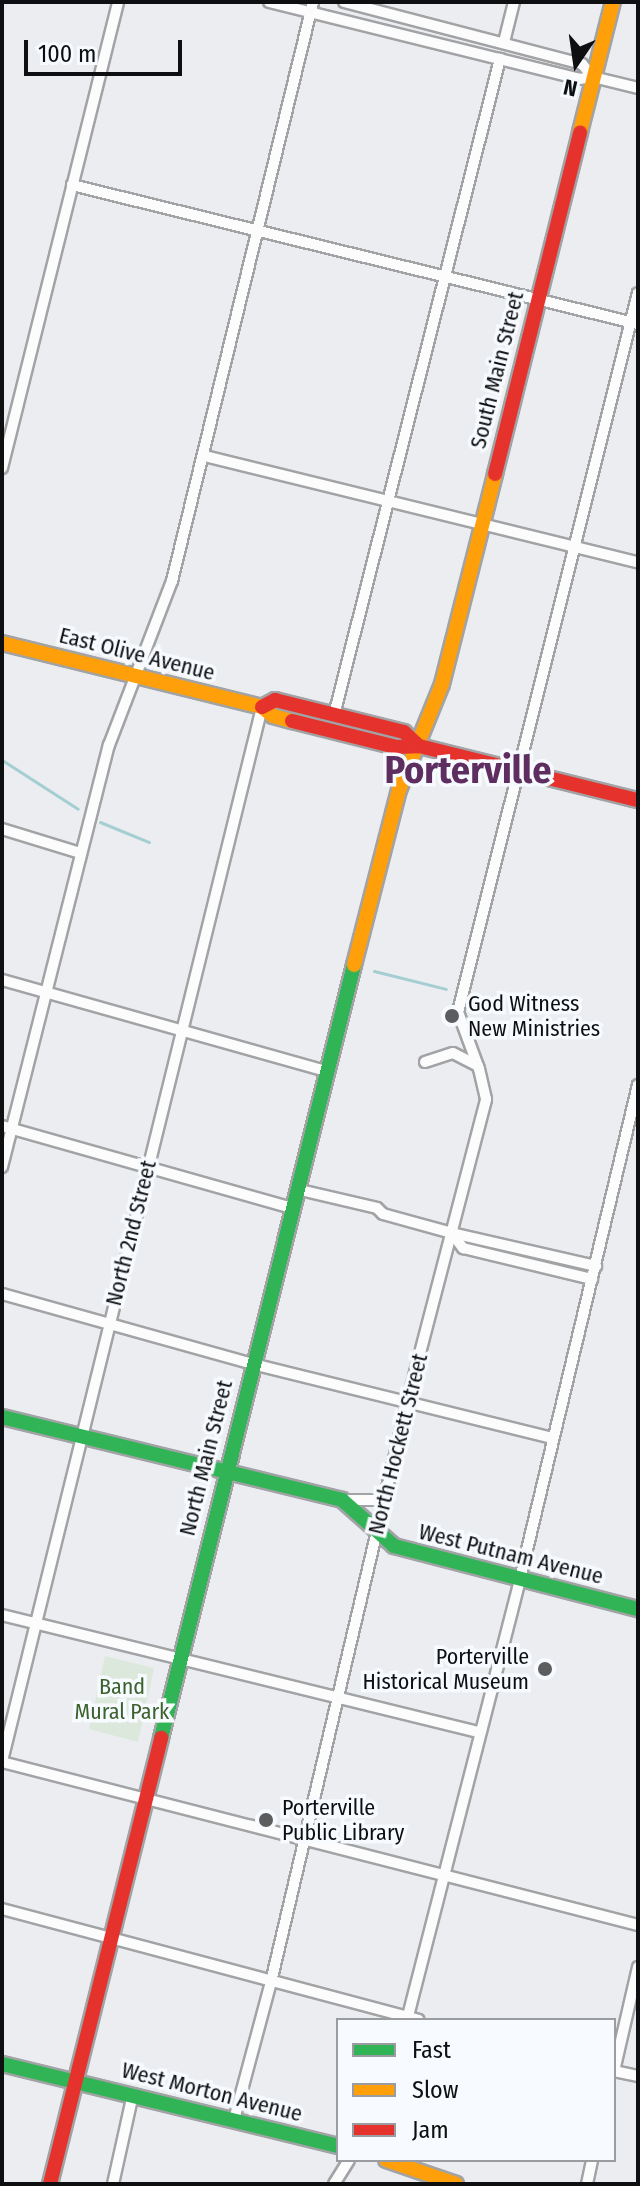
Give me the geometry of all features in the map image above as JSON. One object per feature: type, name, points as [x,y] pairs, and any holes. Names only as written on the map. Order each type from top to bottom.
[{"type":"main road","name":"South Main Street","points":[[419,746],[442,684],[613,2]]},
{"type":"main road","name":"East Olive Avenue","points":[[2,643],[262,707],[273,716],[396,747],[419,746]]},
{"type":"main road","name":"East Olive Avenue","points":[[262,707],[275,700],[404,732],[419,746]]},
{"type":"main road","points":[[419,746],[638,800]]},
{"type":"main road","name":"North Main Street","points":[[50,2184],[325,1071],[395,800],[419,746]]},
{"type":"main road","name":"West Putnam Avenue","points":[[2,1417],[342,1500],[376,1533],[394,1546],[413,1553],[638,1609]]},
{"type":"main road","name":"West Morton Avenue","points":[[2,2064],[336,2146]]},
{"type":"main road","points":[[392,2162],[456,2184]]},
{"type":"street","points":[[2,468],[118,2]]},
{"type":"street","points":[[269,2],[312,7],[579,79],[593,77],[638,88]]},
{"type":"street","points":[[344,2],[582,64],[593,77]]},
{"type":"street","points":[[504,42],[514,2]]},
{"type":"street","points":[[2,1167],[7,1127],[109,745],[172,581],[205,456],[312,7]]},
{"type":"street","points":[[334,715],[500,59]]},
{"type":"street","points":[[72,185],[634,323]]},
{"type":"street","name":"North Hockett Street","points":[[234,2120],[271,1982],[407,1403],[486,1099],[478,1066],[458,1012],[634,323],[638,293]]},
{"type":"street","points":[[205,456],[638,562]]},
{"type":"street","name":"North 2nd Street","points":[[2,1761],[146,1167],[262,707]]},
{"type":"street","points":[[2,829],[80,853]]},
{"type":"street","points":[[2,980],[325,1071]]},
{"type":"street","points":[[425,1062],[453,1053],[478,1066]]},
{"type":"street","points":[[411,2018],[443,1873],[520,1579],[638,1085]]},
{"type":"street","points":[[7,1127],[291,1208]]},
{"type":"street","points":[[296,1189],[377,1208],[383,1214],[452,1233],[596,1266]]},
{"type":"street","points":[[452,1233],[463,1248],[592,1279]]},
{"type":"street","points":[[2,1294],[253,1364],[552,1438]]},
{"type":"street","name":"West Putnam Avenue","points":[[342,1500],[384,1500]]},
{"type":"street","points":[[2,1615],[479,1732]]},
{"type":"street","points":[[2,1761],[638,1925]]},
{"type":"street","points":[[2,1909],[407,2018]]},
{"type":"street","points":[[616,2062],[638,1967]]},
{"type":"street","points":[[616,2071],[638,2076]]},
{"type":"street","points":[[113,2184],[133,2094]]},
{"type":"street","points":[[334,2184],[348,2162]]},
{"type":"street","points":[[587,2184],[592,2162]]},
{"type":"green space","name":"Band Mural Park","points":[[105,1656],[154,1668],[138,1742],[89,1729]]},
{"type":"waterway","points":[[2,760],[78,809]]},
{"type":"waterway","points":[[100,822],[149,842]]},
{"type":"waterway","points":[[374,971],[446,989]]},
{"type":"traffic: fast","points":[[161,1738],[354,965]]},
{"type":"traffic: fast","points":[[2,1417],[342,1500],[394,1546],[638,1609]]},
{"type":"traffic: fast","points":[[2,2064],[336,2146]]},
{"type":"traffic: slow","points":[[580,132],[613,2]]},
{"type":"traffic: slow","points":[[354,965],[399,790],[442,684],[495,474]]},
{"type":"traffic: slow","points":[[2,643],[262,707],[273,716],[292,721]]},
{"type":"traffic: slow","points":[[392,2162],[456,2184]]},
{"type":"traffic: jam","points":[[495,474],[580,132]]},
{"type":"traffic: jam","points":[[262,707],[275,700],[404,732],[419,746]]},
{"type":"traffic: jam","points":[[292,721],[396,747],[419,746],[638,800]]},
{"type":"traffic: jam","points":[[50,2184],[161,1738]]},
{"type":"place","name":"God Witness New Ministries","points":[[452,1016]]},
{"type":"place","name":"Porterville Historical Museum","points":[[545,1669]]},
{"type":"place","name":"Porterville Public Library","points":[[266,1820]]},
{"type":"district","name":"Porterville","points":[[468,771]]}]
